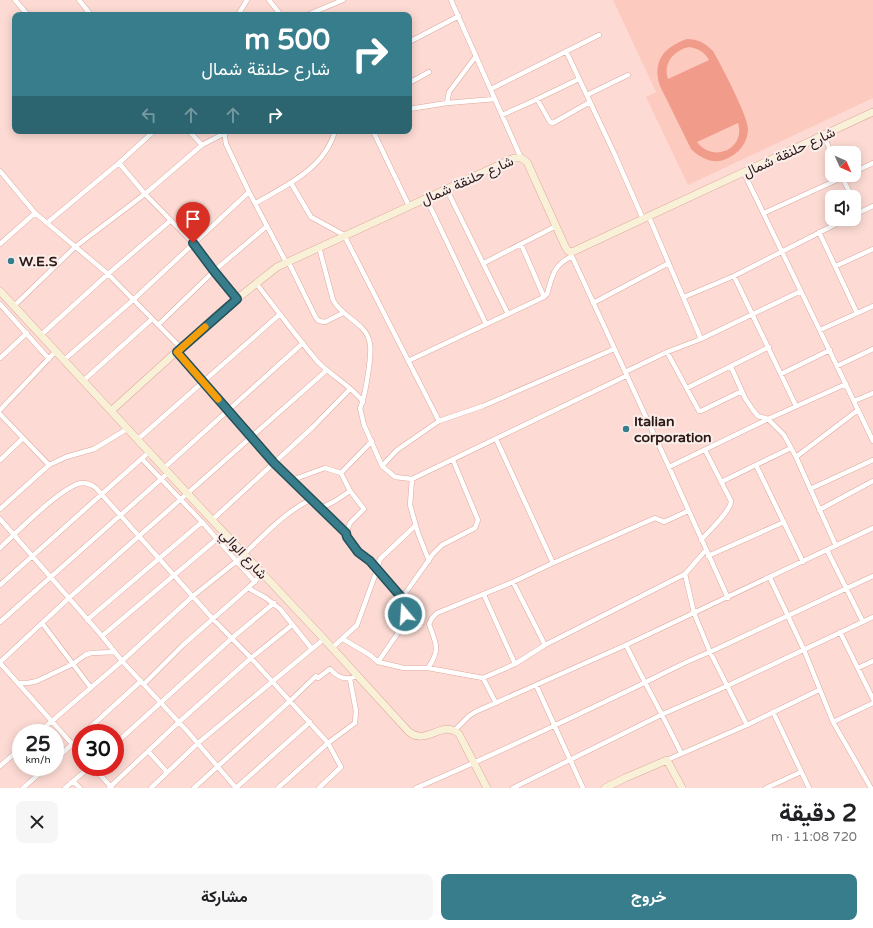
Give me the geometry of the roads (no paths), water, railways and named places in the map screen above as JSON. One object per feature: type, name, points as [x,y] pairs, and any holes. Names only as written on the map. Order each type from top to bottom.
[{"type":"street","points":[[15,0],[25,12]]},
{"type":"street","points":[[79,0],[89,12]]},
{"type":"street","points":[[240,12],[247,0]]},
{"type":"street","points":[[269,0],[279,12]]},
{"type":"street","points":[[315,12],[343,0]]},
{"type":"street","points":[[451,0],[521,158]]},
{"type":"street","points":[[412,40],[459,16]]},
{"type":"street","points":[[491,89],[599,35]]},
{"type":"street","points":[[566,52],[669,263],[695,327],[702,339]]},
{"type":"street","points":[[447,103],[449,92],[476,56]]},
{"type":"street","points":[[412,81],[429,72]]},
{"type":"street","points":[[587,95],[628,75]]},
{"type":"street","points":[[502,115],[579,79]]},
{"type":"street","points":[[412,109],[447,103],[495,99]]},
{"type":"street","points":[[537,99],[550,122],[553,123],[590,102]]},
{"type":"street","name":"شارع حلنقة شمال","points":[[111,411],[237,299],[277,267],[514,158],[521,158],[528,164],[566,249],[571,254],[873,112]]},
{"type":"street","points":[[48,222],[119,164],[151,134]]},
{"type":"street","points":[[192,134],[202,145]]},
{"type":"street","points":[[14,306],[75,247],[145,194],[202,145],[221,134]]},
{"type":"street","points":[[224,134],[226,144],[249,192],[316,318],[319,322],[325,322],[343,313]]},
{"type":"street","points":[[256,203],[291,183],[316,163],[326,152],[334,134]]},
{"type":"street","points":[[374,134],[409,206]]},
{"type":"street","points":[[824,136],[828,146]]},
{"type":"street","points":[[861,169],[873,163]]},
{"type":"street","points":[[119,164],[170,221],[193,243],[237,299]]},
{"type":"street","points":[[744,173],[873,441]]},
{"type":"street","points":[[1,174],[36,213],[108,274],[158,325],[202,381],[274,463],[346,533],[347,537],[358,552],[370,561],[402,598],[405,614],[400,630],[378,662]]},
{"type":"street","points":[[764,214],[829,182]]},
{"type":"street","points":[[291,183],[311,217],[344,235],[439,421]]},
{"type":"street","points":[[446,188],[508,314]]},
{"type":"street","points":[[64,360],[133,300],[249,192]]},
{"type":"street","points":[[426,198],[486,324]]},
{"type":"street","points":[[861,211],[873,206]]},
{"type":"street","points":[[0,244],[36,213]]},
{"type":"street","points":[[41,335],[108,274],[170,221]]},
{"type":"street","points":[[158,325],[214,271],[267,226]]},
{"type":"street","points":[[484,263],[556,226]]},
{"type":"street","points":[[684,297],[734,276],[831,226]]},
{"type":"street","points":[[819,232],[857,313]]},
{"type":"street","points":[[520,244],[544,297]]},
{"type":"street","points":[[319,247],[337,307],[362,328],[368,336],[371,345],[366,387],[363,402],[360,408],[364,425],[382,466],[395,477],[412,479],[496,439],[667,352],[702,339],[801,291]]},
{"type":"street","points":[[836,266],[873,249]]},
{"type":"street","points":[[408,361],[544,297],[547,294],[553,273],[561,262],[571,254],[614,350],[670,467],[688,511],[728,598]]},
{"type":"street","points":[[593,303],[669,263]]},
{"type":"street","points":[[734,276],[796,406]]},
{"type":"street","points":[[256,283],[303,343],[327,370],[363,402]]},
{"type":"street","name":"شارع الوالي","points":[[0,292],[41,335],[53,355],[64,360],[188,493],[243,555],[324,639],[412,735],[422,737],[443,730],[455,730]]},
{"type":"street","points":[[0,305],[27,333],[53,355],[0,410]]},
{"type":"street","points":[[820,330],[873,306]]},
{"type":"street","points":[[137,440],[202,381],[280,314]]},
{"type":"street","points":[[83,381],[152,319]]},
{"type":"street","points":[[0,358],[27,333]]},
{"type":"street","points":[[0,622],[161,479],[166,471],[228,411],[303,343]]},
{"type":"street","points":[[687,388],[769,347]]},
{"type":"street","points":[[837,366],[873,349]]},
{"type":"street","points":[[382,466],[397,450],[439,421],[483,406],[614,350]]},
{"type":"street","points":[[781,374],[830,350]]},
{"type":"street","points":[[667,352],[699,411],[742,391]]},
{"type":"street","points":[[731,367],[753,410],[758,416],[768,419],[784,435],[796,457],[836,546]]},
{"type":"street","points":[[64,752],[72,744],[0,662],[69,598],[140,537],[327,370]]},
{"type":"street","points":[[670,467],[768,419],[846,384]]},
{"type":"street","points":[[212,520],[313,427],[350,389]]},
{"type":"street","points":[[854,401],[873,393]]},
{"type":"street","points":[[796,457],[858,410]]},
{"type":"street","points":[[0,414],[49,465]]},
{"type":"street","points":[[0,509],[49,465],[66,456],[94,449],[127,429]]},
{"type":"street","points":[[0,460],[23,438]]},
{"type":"street","points":[[496,439],[553,564]]},
{"type":"street","points":[[341,473],[372,441]]},
{"type":"street","points":[[721,482],[791,448]]},
{"type":"street","points":[[701,540],[727,512],[731,504],[731,501],[705,450]]},
{"type":"street","points":[[0,585],[149,452]]},
{"type":"street","points":[[142,459],[202,522],[255,582]]},
{"type":"street","points":[[402,598],[433,554],[446,542],[475,528],[478,520],[453,460]]},
{"type":"street","points":[[810,489],[873,460]]},
{"type":"street","points":[[756,465],[803,562]]},
{"type":"street","points":[[292,480],[324,468],[341,473],[350,490],[364,509],[350,523],[346,533]]},
{"type":"street","points":[[412,479],[410,504],[429,561]]},
{"type":"street","points":[[819,510],[873,481]]},
{"type":"street","points":[[0,548],[54,498],[74,485],[83,483],[90,484],[96,488],[328,743],[342,767],[319,788]]},
{"type":"street","points":[[321,508],[336,501],[350,490]]},
{"type":"street","points":[[48,724],[122,661],[193,596],[237,561],[295,508],[312,499]]},
{"type":"street","points":[[428,668],[435,658],[437,648],[429,624],[437,613],[484,595],[655,518],[664,522],[688,511]]},
{"type":"street","points":[[0,519],[122,661],[198,743],[236,788],[310,722]]},
{"type":"street","points":[[87,620],[202,522]]},
{"type":"street","points":[[708,556],[784,522]]},
{"type":"street","points":[[332,648],[357,625],[380,559],[416,525]]},
{"type":"street","points":[[487,788],[461,737],[455,730],[469,716],[536,684],[728,598],[873,528]]},
{"type":"street","points":[[102,636],[216,539]]},
{"type":"street","points":[[343,639],[370,655],[378,662],[404,668],[428,668],[484,678],[515,664],[545,645],[685,574],[706,550]]},
{"type":"street","points":[[827,550],[863,622]]},
{"type":"street","points":[[94,724],[255,582],[262,574]]},
{"type":"street","points":[[685,574],[694,613],[710,652],[746,725]]},
{"type":"street","points":[[416,788],[475,763],[555,726],[686,662],[873,576]]},
{"type":"street","points":[[770,578],[804,650],[833,722],[872,788]]},
{"type":"street","points":[[513,582],[545,645]]},
{"type":"street","points":[[248,588],[274,603],[312,649]]},
{"type":"street","points":[[484,595],[515,664]]},
{"type":"street","points":[[124,736],[232,638],[274,603]]},
{"type":"street","points":[[513,788],[663,714],[727,686],[873,617]]},
{"type":"street","points":[[42,623],[91,688]]},
{"type":"street","points":[[100,776],[111,788],[179,722],[251,658],[292,625]]},
{"type":"street","points":[[840,632],[873,700]]},
{"type":"street","points":[[151,788],[198,743],[324,639]]},
{"type":"street","points":[[626,645],[645,683],[663,714],[681,753]]},
{"type":"street","points":[[18,683],[33,682],[73,664],[85,655],[91,653],[115,652]]},
{"type":"street","points":[[858,668],[873,660]]},
{"type":"street","points":[[194,788],[316,676],[318,678],[330,669],[337,676],[350,679],[357,676]]},
{"type":"street","points":[[484,678],[496,703]]},
{"type":"street","points":[[278,788],[328,743],[354,725],[356,721],[350,679]]},
{"type":"street","points":[[536,684],[583,788]]},
{"type":"street","points":[[605,788],[746,725],[819,690]]},
{"type":"street","points":[[833,722],[873,703]]},
{"type":"street","points":[[773,712],[809,788]]},
{"type":"street","points":[[148,751],[167,772]]},
{"type":"street","points":[[0,766],[12,756]]},
{"type":"street","points":[[667,760],[682,788]]},
{"type":"street","points":[[766,788],[801,772]]},
{"type":"street","points":[[23,788],[37,776]]},
{"type":"street","points":[[65,788],[80,776]]},
{"type":"street","points":[[73,781],[80,788]]},
{"type":"place","name":"W.E.S","points":[[11,261]]},
{"type":"place","name":"Italian corporation","points":[[626,429]]}]
